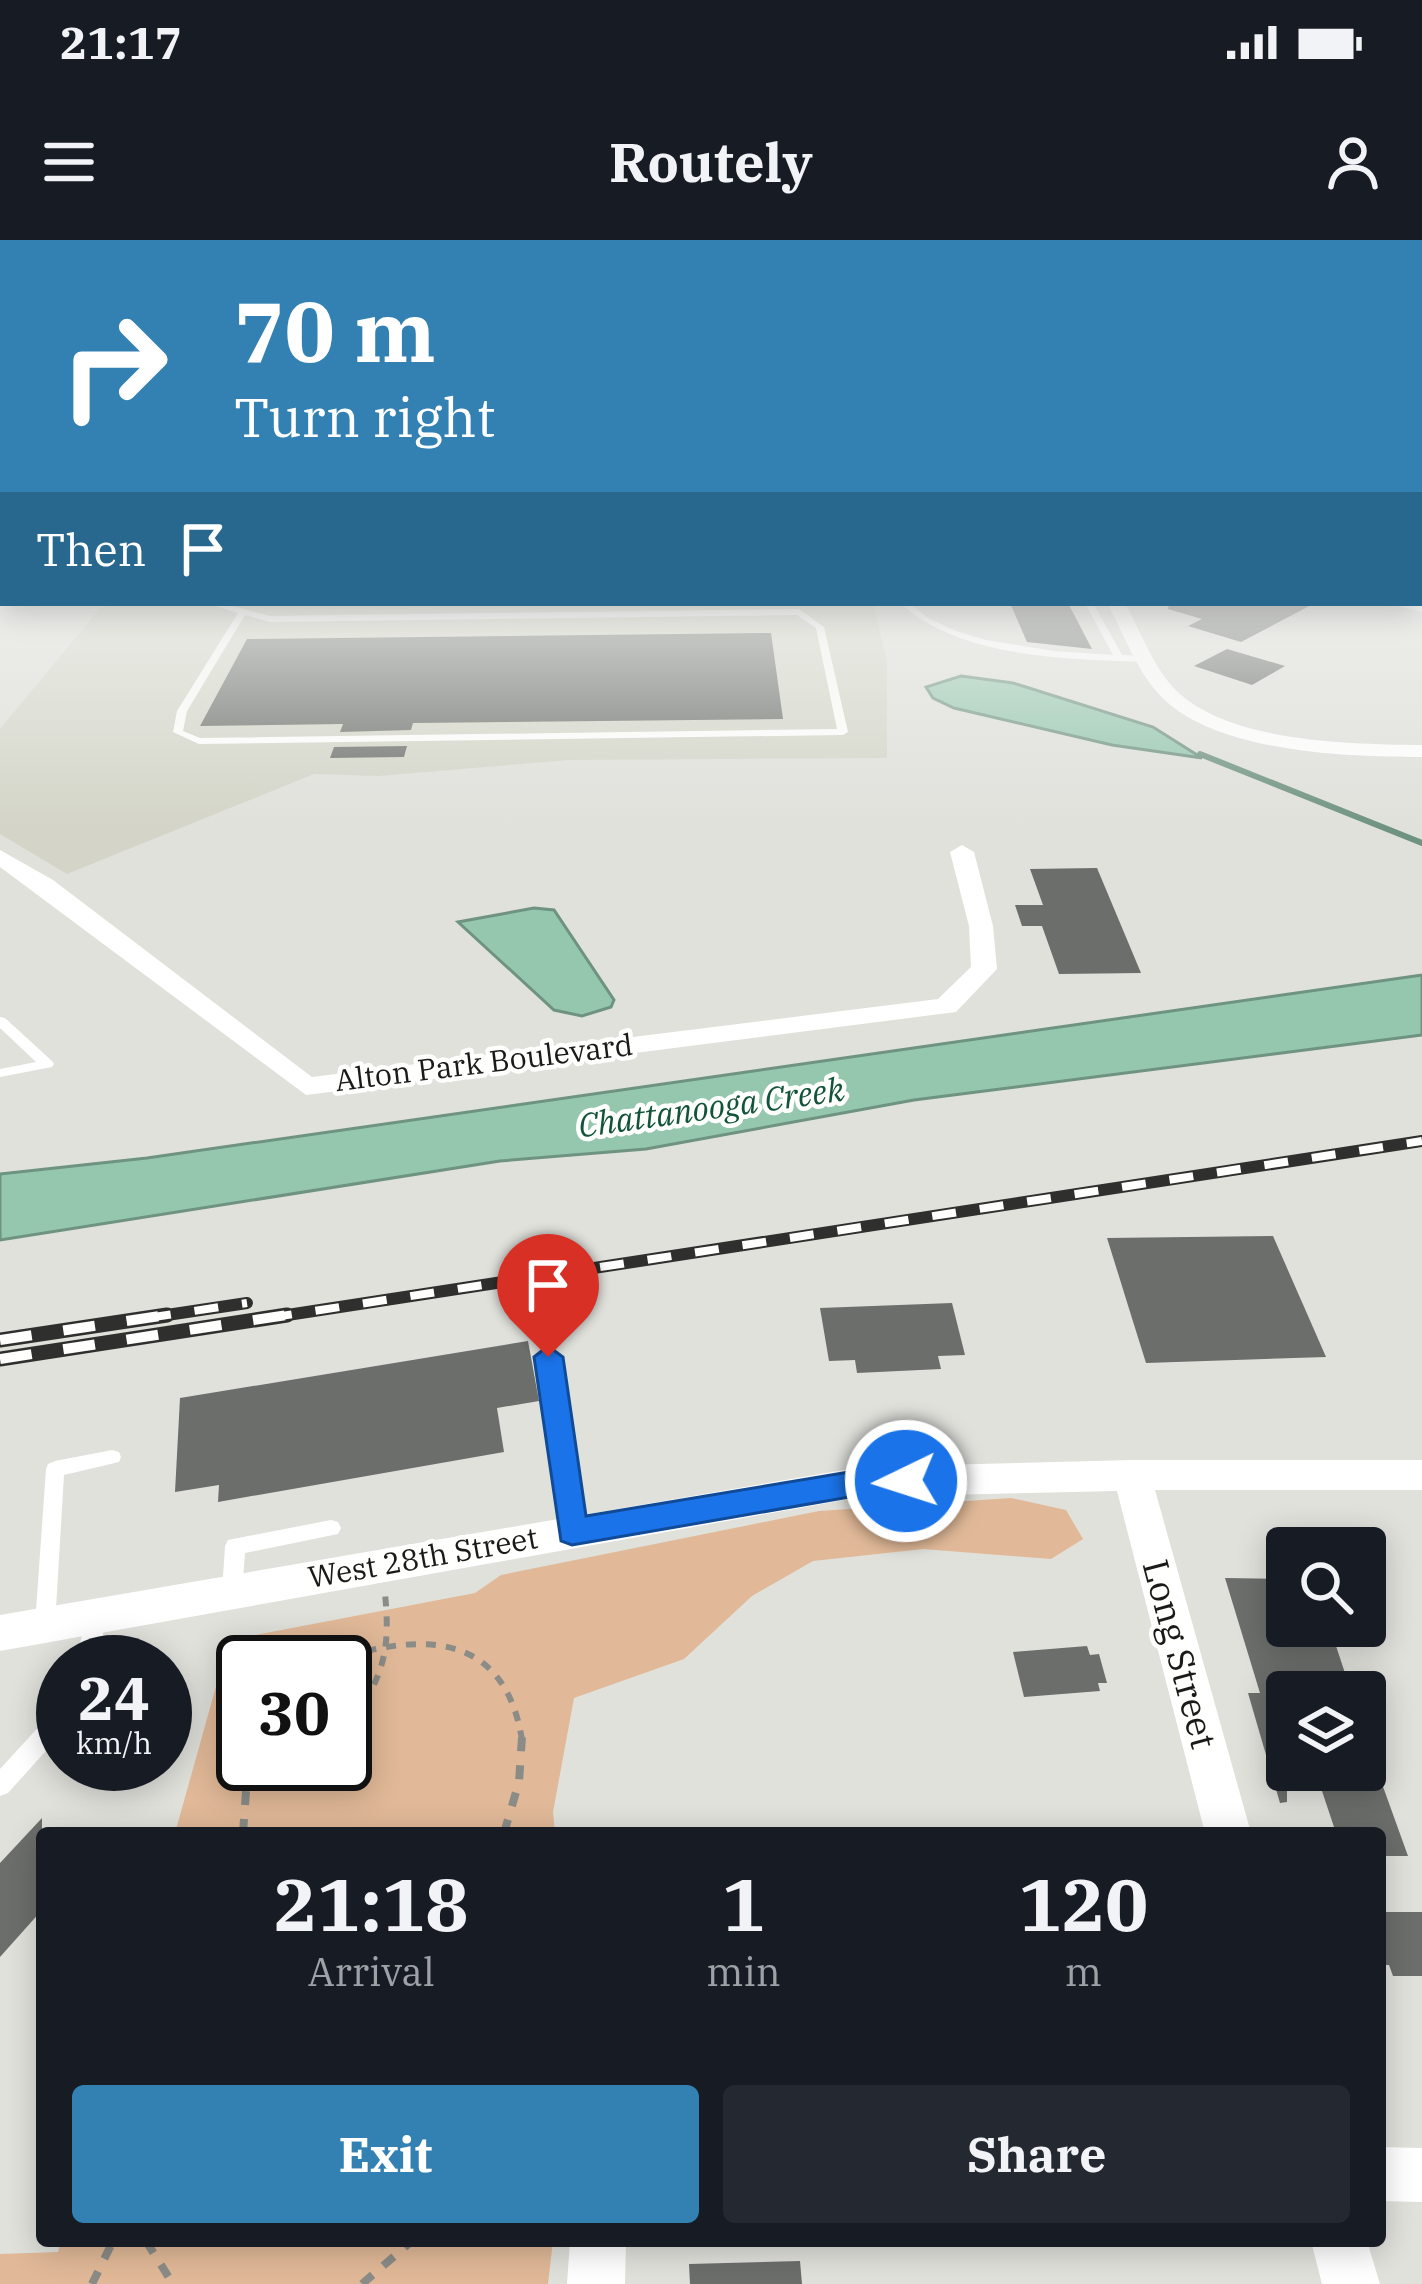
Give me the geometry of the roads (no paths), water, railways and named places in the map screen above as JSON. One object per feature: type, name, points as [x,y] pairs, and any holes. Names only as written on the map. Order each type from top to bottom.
[{"type":"street","points":[[1136,638],[1166,691],[1182,705],[1259,735],[1366,752],[1422,751]]},
{"type":"street","name":"Alton Park Boulevard","points":[[0,857],[45,885],[307,1085],[946,1006],[984,969],[981,926],[962,852]]},
{"type":"street","name":"West 28th Street","points":[[0,1633],[861,1483],[1132,1474],[1422,1475]]},
{"type":"street","name":"Long Street","points":[[1132,1474],[1226,1827]]},
{"type":"street","points":[[1386,2174],[1422,2175]]},
{"type":"street","points":[[596,2284],[598,2247]]},
{"type":"street","points":[[1341,2247],[1351,2284]]},
{"type":"lane","points":[[227,638],[182,711],[178,732],[199,741],[843,732],[822,638]]},
{"type":"lane","points":[[981,638],[1022,652],[1148,659]]},
{"type":"lane","points":[[1108,638],[1119,658]]},
{"type":"lane","points":[[0,1021],[47,1064],[0,1073]]},
{"type":"lane","points":[[548,1357],[572,1532]]},
{"type":"lane","points":[[45,1625],[55,1469],[112,1457]]},
{"type":"lane","points":[[232,1592],[235,1546],[331,1528]]},
{"type":"lane","points":[[92,1635],[96,1616]]},
{"type":"lane","points":[[0,1785],[36,1746]]},
{"type":"water","points":[[961,676],[1013,683],[1153,727],[1202,758],[1112,745],[954,708],[933,698],[926,687]]},
{"type":"water","points":[[534,908],[554,910],[614,1000],[611,1007],[582,1016],[554,1010],[458,922]]},
{"type":"water","name":"Chattanooga Creek","points":[[1422,975],[1422,1035],[914,1100],[646,1149],[500,1161],[0,1240],[0,1174],[147,1158]]},
{"type":"waterway","points":[[1200,754],[1422,843]]},
{"type":"railway","points":[[268,1318],[1422,1141]]},
{"type":"railway","points":[[167,1315],[247,1303]]},
{"type":"railway","points":[[0,1340],[167,1315]]},
{"type":"railway","points":[[147,1318],[167,1315]]},
{"type":"railway","points":[[0,1359],[287,1315]]}]
